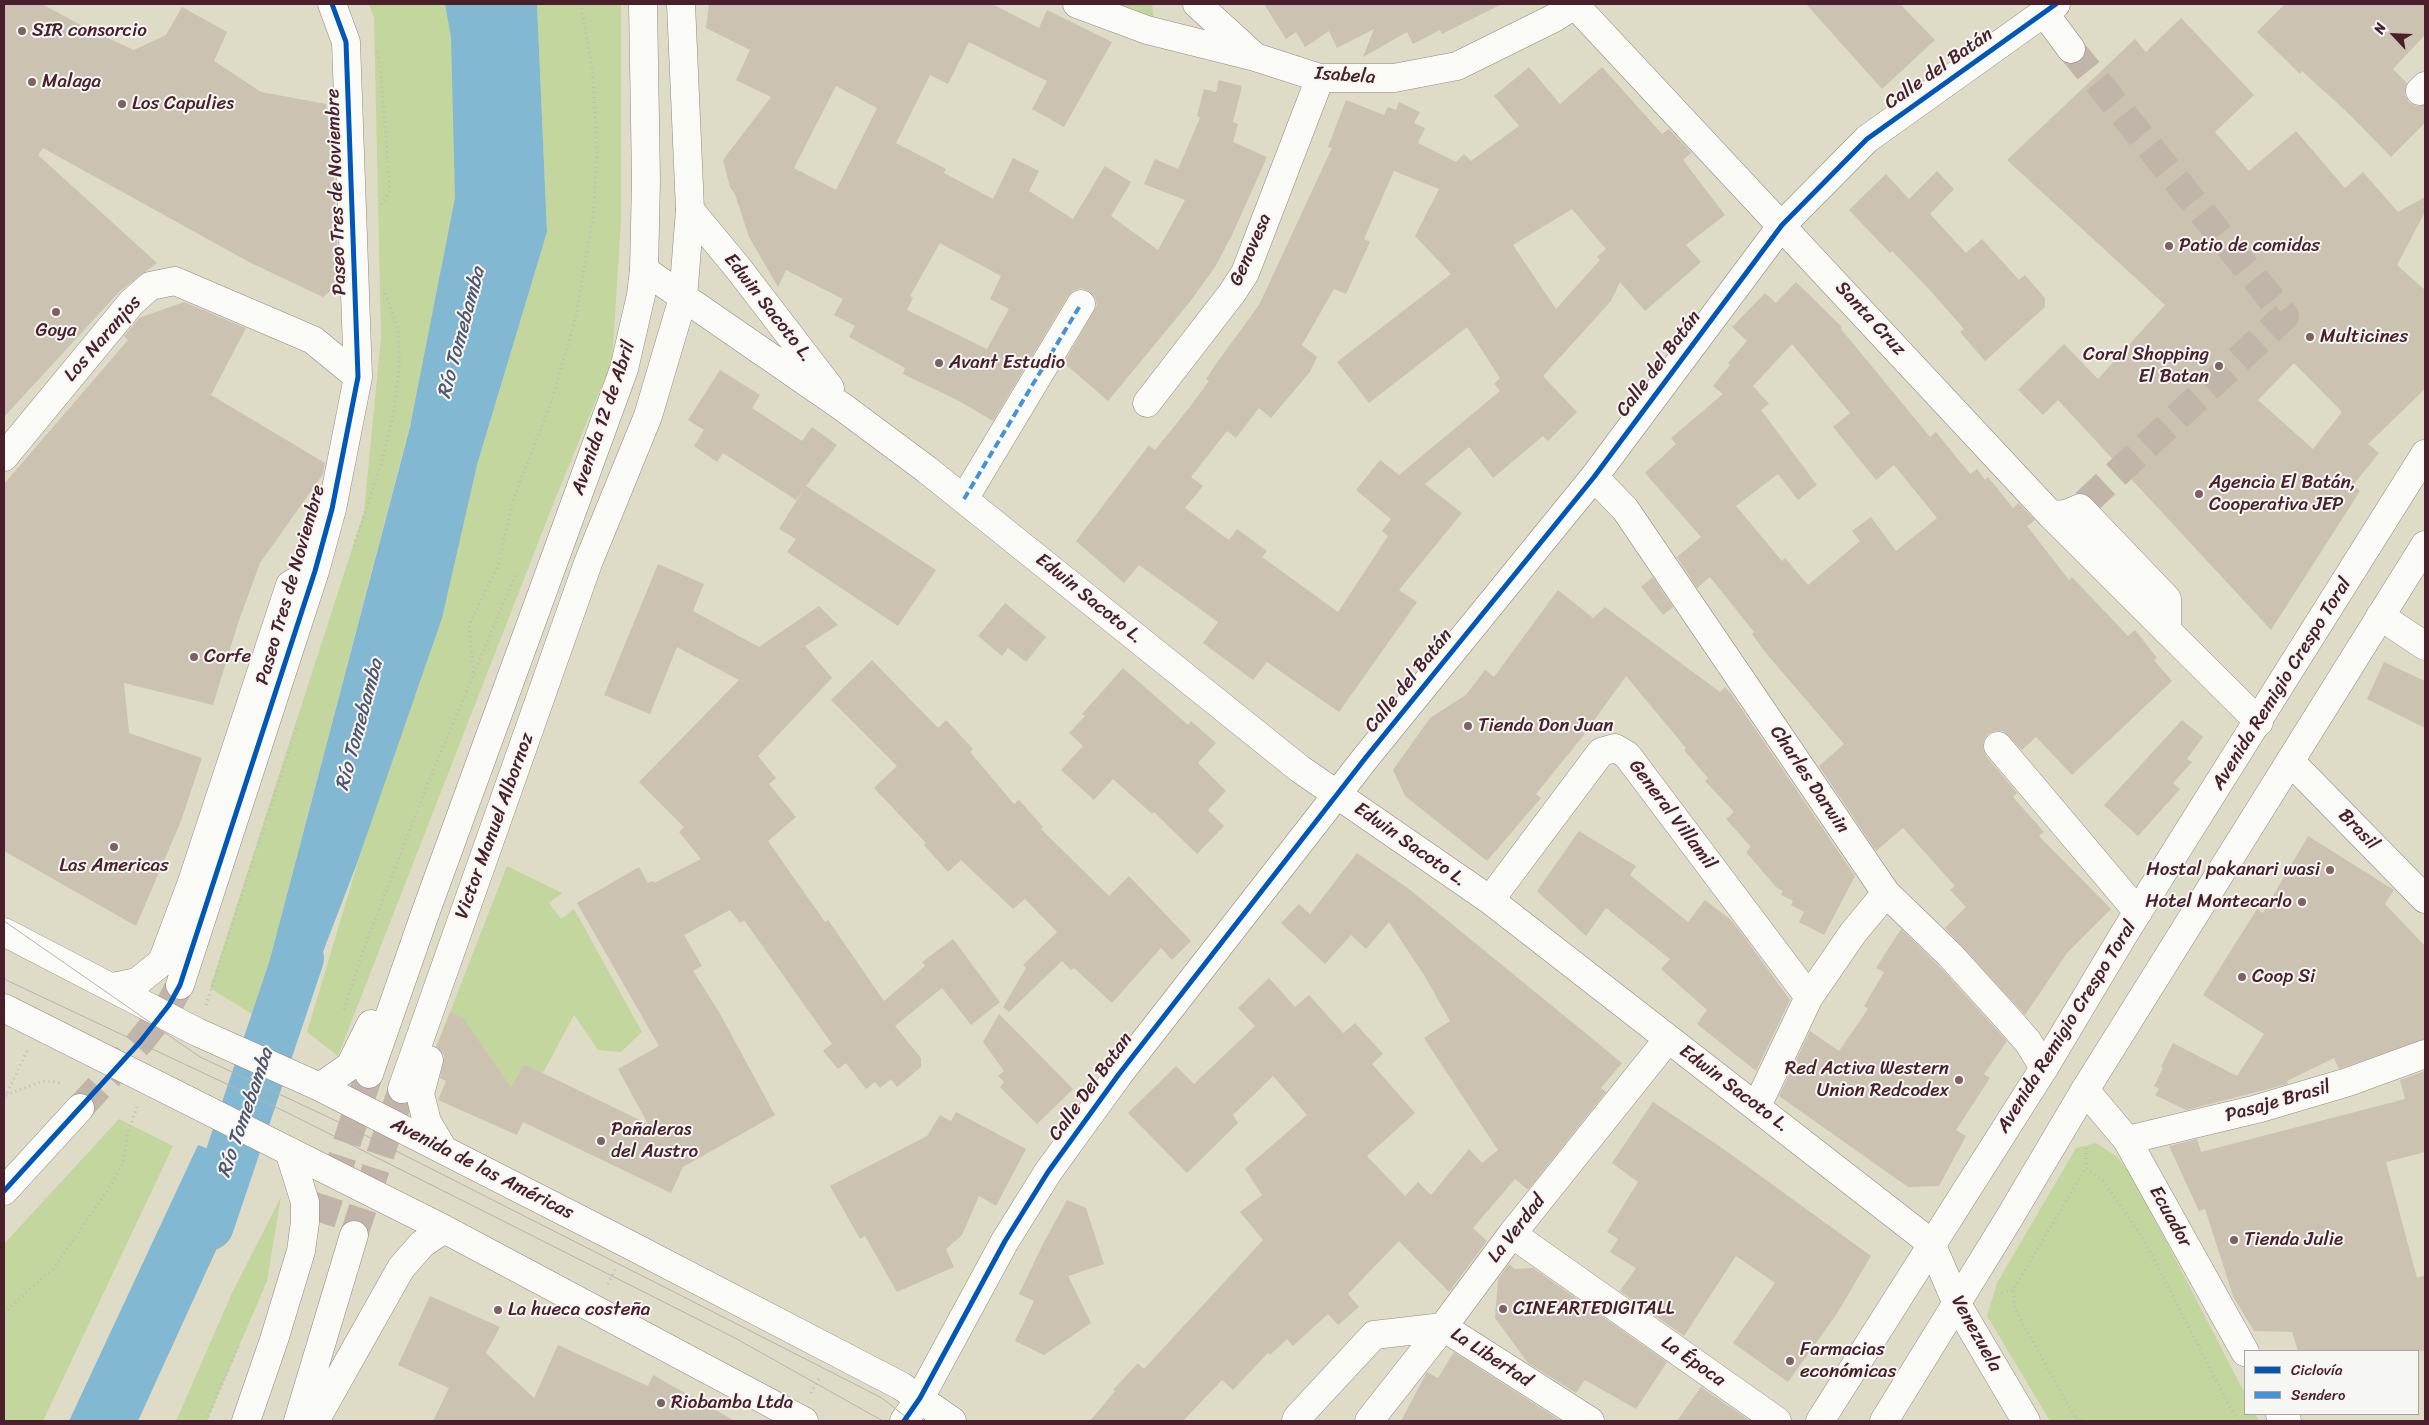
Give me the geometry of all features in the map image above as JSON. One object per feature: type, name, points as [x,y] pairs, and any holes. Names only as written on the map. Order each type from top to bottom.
[{"type":"street","name":"Paseo Tres de Noviembre","points":[[180,985],[315,570],[332,509],[358,377],[346,42],[332,4]]},
{"type":"street","name":"Avenida 12 de Abril","points":[[483,758],[624,370],[642,295],[646,180],[643,4]]},
{"type":"street","name":"Avenida 12 de Abril","points":[[588,563],[648,416],[683,298],[690,210],[681,4]]},
{"type":"street","name":"Isabela","points":[[1077,4],[1147,30],[1255,57],[1320,78],[1394,78],[1457,66],[1561,8]]},
{"type":"street","points":[[1197,4],[1255,57]]},
{"type":"street","name":"Santa Cruz","points":[[1561,8],[1782,224],[2051,515],[2259,722]]},
{"type":"street","points":[[2050,9],[2071,49]]},
{"type":"street","name":"Calle del Batán","points":[[1337,795],[1373,748],[1594,477],[1782,224],[1867,139],[2050,9]]},
{"type":"street","name":"Genovesa","points":[[1147,403],[1232,293],[1245,273],[1320,78]]},
{"type":"street","name":"Edwin Sacoto L.","points":[[690,210],[738,268],[844,408]]},
{"type":"street","name":"Edwin Sacoto L.","points":[[644,270],[844,408],[964,499],[1293,762],[1337,795],[1490,900],[1931,1243]]},
{"type":"street","name":"Los Naranjos","points":[[4,457],[131,303],[150,286],[175,281],[312,340],[358,377]]},
{"type":"street","points":[[964,499],[1081,304]]},
{"type":"street","name":"Avenida Remigio Crespo Toral","points":[[1820,1421],[1931,1243],[2044,1068],[2138,912],[2259,722],[2425,454]]},
{"type":"street","name":"Charles Darwin","points":[[1594,477],[1625,509],[1886,894],[1950,955],[2028,1042],[2044,1068]]},
{"type":"street","points":[[2051,515],[2066,514],[2080,508],[2167,598],[2167,631]]},
{"type":"street","points":[[1884,1421],[1957,1304],[2085,1090],[2425,546]]},
{"type":"street","points":[[443,1149],[426,1122],[420,1094],[425,1069],[560,687],[588,563]]},
{"type":"street","name":"Victor Manuel Albornoz","points":[[402,1088],[588,563]]},
{"type":"street","name":"Paseo Tres de Noviembre","points":[[113,987],[136,982],[162,962],[192,882],[290,585],[315,570]]},
{"type":"street","points":[[2380,616],[2425,646]]},
{"type":"street","points":[[1998,746],[2138,912]]},
{"type":"street","name":"General Villamil","points":[[1490,900],[1601,752],[1615,748],[1627,755],[1809,997]]},
{"type":"street","points":[[317,1086],[350,1066],[361,1047],[391,978],[433,861],[483,758]]},
{"type":"street","name":"Victor Manuel Albornoz","points":[[369,1074],[426,911],[483,758]]},
{"type":"street","name":"Brasil","points":[[2290,761],[2425,899]]},
{"type":"street","name":"Calle Del Batan","points":[[904,1421],[920,1398],[1005,1241],[1048,1172],[1166,1010],[1337,795]]},
{"type":"street","points":[[1757,1106],[1809,997],[1853,933],[1886,894]]},
{"type":"street","name":"Avenida de las Américas","points":[[4,932],[202,1034],[317,1086],[628,1244],[834,1351],[920,1398],[952,1421]]},
{"type":"street","points":[[4,1008],[38,1027],[444,1229],[801,1420]]},
{"type":"street","name":"La Verdad","points":[[1369,1421],[1443,1327],[1512,1234],[1668,1039]]},
{"type":"street","name":"Pasaje Brasil","points":[[2127,1140],[2257,1108],[2348,1082],[2425,1054]]},
{"type":"street","name":"Ecuador","points":[[2085,1090],[2127,1140],[2244,1350]]},
{"type":"street","points":[[4,1191],[74,1097]]},
{"type":"street","points":[[246,1421],[274,1340],[301,1251],[305,1222],[305,1202],[287,1150]]},
{"type":"street","points":[[260,1421],[277,1377],[322,1223]]},
{"type":"street","points":[[316,1421],[401,1268],[422,1244],[444,1229]]},
{"type":"street","name":"La Época","points":[[1512,1234],[1776,1421]]},
{"type":"street","points":[[298,1421],[354,1235]]},
{"type":"street","name":"Venezuela","points":[[1931,1243],[1957,1304],[2026,1421]]},
{"type":"street","name":"La Libertad","points":[[1296,1421],[1374,1335],[1443,1327],[1590,1421]]},
{"type":"path","points":[[474,677],[469,625],[498,566],[513,500],[554,391],[576,316],[593,217],[597,153],[593,75],[580,4]]},
{"type":"path","points":[[375,44],[380,63],[390,191],[379,208]]},
{"type":"path","points":[[382,285],[397,325]]},
{"type":"path","points":[[343,1014],[363,951],[422,797],[474,677],[519,565]]},
{"type":"path","points":[[5,1095],[38,1027]]},
{"type":"path","points":[[5,1095],[40,1082],[52,1081],[74,1097]]},
{"type":"path","points":[[4,1313],[55,1266],[108,1190],[123,1163],[128,1132],[158,1086]]},
{"type":"path","points":[[2077,1421],[2015,1309],[2013,1290],[2086,1168],[2104,1182],[2144,1240],[2237,1421]]},
{"type":"path","points":[[596,1310],[628,1244]]},
{"type":"path","points":[[206,1421],[240,1343]]},
{"type":"path","points":[[801,1420],[834,1351]]},
{"type":"path","points":[[2075,1417],[2085,1421]]},
{"type":"green space","points":[[369,4],[445,4],[463,94],[450,273],[255,1016],[210,988],[364,512],[381,337],[374,18]]},
{"type":"green space","points":[[537,4],[621,4],[621,222],[612,361],[552,507],[338,1056],[307,1032],[547,232]]},
{"type":"green space","points":[[1110,4],[1152,4],[1154,18]]},
{"type":"green space","points":[[507,866],[562,893],[549,903],[561,919],[574,909],[642,1032],[621,1052],[598,1050],[574,1015],[543,1073],[524,1064],[511,1087],[463,1019],[450,1012]]},
{"type":"green space","points":[[119,1119],[173,1146],[43,1421],[4,1421],[4,1244]]},
{"type":"green space","points":[[2096,1143],[2116,1156],[2133,1177],[2244,1392],[2244,1415],[2256,1415],[2259,1421],[2050,1421],[1987,1316],[1997,1283],[2076,1148]]},
{"type":"green space","points":[[281,1197],[267,1281],[207,1421],[176,1421],[232,1293]]},
{"type":"water","points":[[445,4],[537,4],[547,232],[477,465],[442,618],[356,866],[291,1035],[255,1016],[410,427],[455,198],[451,37]]},
{"type":"water","points":[[198,1145],[254,1167],[138,1421],[69,1421]]},
{"type":"building","points":[[4,4],[42,4],[88,29],[134,50],[166,35],[182,7],[227,32],[214,61],[261,92],[326,104],[333,157],[339,284],[323,297],[249,262],[43,148],[38,155],[157,263],[120,291],[4,417]]},
{"type":"building","points":[[709,4],[992,4],[1039,28],[1047,10],[1112,42],[1064,127],[1032,109],[1047,81],[969,42],[948,84],[930,75],[896,143],[946,169],[944,173],[993,199],[1013,158],[1039,171],[1029,191],[1073,219],[1105,166],[1131,182],[1111,216],[1158,250],[1185,200],[1144,184],[1155,159],[1178,169],[1200,118],[1197,116],[1204,89],[1216,92],[1219,80],[1242,86],[1233,122],[1238,124],[1233,142],[1267,157],[1232,235],[1215,267],[1189,303],[1108,401],[1064,363],[1097,305],[1095,297],[1089,291],[1081,288],[1073,291],[1068,296],[993,421],[959,401],[903,374],[905,368],[849,337],[855,326],[834,315],[843,299],[786,270],[778,287],[749,237],[735,194],[730,187],[723,160],[771,97],[736,80],[750,50],[706,28]],"holes":[[[836,86],[877,108],[836,190],[794,168]],[[940,243],[1001,276],[990,299],[1009,309],[987,349],[907,310],[913,298],[910,296]]]},
{"type":"building","points":[[1264,4],[1502,4],[1442,34],[1440,30],[1413,44],[1407,32],[1363,57],[1374,29],[1337,48],[1329,31],[1305,47],[1296,32],[1286,39]]},
{"type":"building","points":[[1806,4],[1900,4],[1935,40],[1882,89]]},
{"type":"building","points":[[2285,4],[2425,4],[2425,35],[2393,69],[2407,83],[2405,95],[2409,102],[2416,106],[2425,105],[2425,123],[2391,157],[2349,114],[2302,71],[2300,74],[2257,32]]},
{"type":"building","points":[[2181,18],[2254,95],[2215,132],[2249,171],[2296,131],[2345,188],[2363,172],[2398,212],[2425,197],[2425,212],[2397,265],[2425,290],[2425,389],[2368,444],[2379,453],[2353,485],[2360,491],[2271,630],[2058,400],[2043,415],[2018,390],[2064,344],[2098,379],[2165,305],[2007,160],[2135,39],[2146,52]],"holes":[[[2294,363],[2342,412],[2313,449],[2258,400]]]},
{"type":"building","points":[[1529,67],[1560,104],[1602,67],[1662,134],[1669,129],[1689,150],[1691,153],[1683,160],[1725,215],[1686,245],[1701,262],[1645,311],[1620,282],[1611,301],[1543,376],[1577,412],[1548,441],[1543,436],[1493,478],[1469,447],[1425,484],[1462,513],[1399,590],[1417,602],[1339,712],[1267,662],[1253,680],[1203,643],[1218,622],[1139,565],[1124,583],[1076,541],[1149,445],[1155,450],[1189,408],[1209,381],[1206,379],[1216,364],[1259,305],[1332,148],[1328,147],[1346,100],[1384,115],[1388,107],[1396,110],[1399,102],[1420,112],[1414,123],[1425,128],[1418,143],[1456,162],[1464,154],[1471,161],[1519,126],[1494,96]],"holes":[[[1394,171],[1439,189],[1415,236],[1451,274],[1337,362],[1369,403],[1467,327],[1500,378],[1494,384],[1500,391],[1399,475],[1380,460],[1356,490],[1391,519],[1382,531],[1388,536],[1338,612],[1262,557],[1267,551],[1237,529],[1229,540],[1185,508],[1203,486],[1191,477],[1227,431],[1236,438],[1259,408],[1271,418],[1310,372],[1317,357],[1302,345],[1334,289],[1346,294],[1370,242],[1364,239]],[[1572,209],[1606,249],[1597,257],[1600,260],[1556,309],[1513,245]]]},
{"type":"building","points":[[1937,171],[1954,189],[1930,214],[1966,253],[1982,239],[2019,280],[2025,275],[2045,298],[2045,307],[1985,361],[1960,332],[1964,329],[1928,288],[1892,251],[1890,253],[1849,210],[1886,174],[1909,199]]},
{"type":"building","points":[[1796,282],[1842,327],[1841,329],[1930,437],[1936,432],[1970,474],[1977,469],[1985,480],[1988,477],[2013,508],[2018,503],[2035,520],[2027,526],[2069,580],[2072,577],[2128,636],[2135,630],[2157,658],[2154,660],[2172,681],[2072,775],[2036,737],[2022,750],[2003,731],[1995,731],[1988,734],[1984,740],[1983,748],[1986,756],[2017,793],[2013,797],[2044,832],[2039,836],[2111,909],[2067,953],[2025,1015],[1945,928],[1966,907],[1950,890],[1955,886],[1903,828],[1876,851],[1819,766],[1844,744],[1765,652],[1752,634],[1754,632],[1710,577],[1697,588],[1677,557],[1701,537],[1645,473],[1676,444],[1671,438],[1723,394],[1713,386],[1730,365],[1728,363],[1747,341],[1732,327],[1765,293],[1776,303]],"holes":[[[1792,344],[1850,413],[1833,427],[1876,480],[1894,465],[1937,518],[1896,551],[1871,517],[1852,531],[1860,541],[1808,585],[1785,558],[1782,561],[1736,506],[1778,474],[1798,500],[1817,485],[1761,410],[1769,404],[1753,386]]]},
{"type":"building","points":[[184,302],[246,328],[211,395],[325,463],[323,474],[260,563],[238,623],[213,705],[124,683],[129,733],[202,758],[181,821],[136,926],[4,851],[4,484],[128,340],[124,336],[139,318]]},
{"type":"building","points":[[720,370],[760,395],[752,408],[802,441],[812,427],[837,445],[806,486],[936,570],[898,626],[787,552],[796,539],[779,529],[804,489],[796,500],[723,453],[717,462],[694,446],[704,430],[688,420]]},
{"type":"building","points":[[658,564],[704,584],[693,611],[759,647],[819,606],[838,625],[805,646],[832,678],[758,756],[776,778],[769,784],[796,817],[768,841],[825,922],[828,920],[884,1001],[925,966],[922,962],[953,939],[1000,1002],[971,1025],[942,988],[895,1026],[921,1058],[921,1067],[897,1087],[891,1079],[880,1088],[875,1082],[866,1089],[846,1063],[838,1069],[823,1051],[832,1044],[744,920],[740,923],[730,910],[684,935],[702,966],[693,971],[719,1012],[775,1115],[683,1167],[671,1193],[523,1122],[517,1135],[438,1100],[446,1081],[440,1078],[444,1055],[436,1047],[450,1012],[463,1018],[511,1087],[524,1064],[648,1124],[618,1069],[659,1046],[577,903],[639,867],[648,883],[653,881],[654,883],[701,859],[679,832],[684,827],[639,782],[739,680],[677,647],[650,714],[604,695]]},
{"type":"building","points":[[1653,577],[1673,607],[1663,615],[1641,587]]},
{"type":"building","points":[[1558,590],[1593,618],[1605,607],[1720,692],[1725,687],[1732,695],[1855,876],[1824,935],[1799,922],[1804,912],[1791,905],[1793,901],[1781,895],[1783,891],[1776,887],[1746,852],[1751,847],[1726,819],[1734,812],[1705,781],[1708,778],[1684,750],[1686,748],[1626,676],[1583,736],[1536,794],[1541,798],[1487,861],[1405,796],[1393,770],[1430,718],[1466,695],[1485,670],[1494,677]]},
{"type":"building","points":[[1005,603],[1046,637],[1026,662],[1008,648],[1002,656],[978,636]]},
{"type":"building","points":[[872,660],[938,728],[946,720],[973,749],[970,752],[1014,804],[1019,800],[1043,827],[1041,829],[1109,896],[1129,876],[1191,941],[1172,960],[1161,948],[1112,1003],[1074,968],[1071,970],[1062,961],[1009,1012],[1003,1007],[1026,968],[1023,965],[1057,932],[1025,899],[1013,909],[961,860],[948,872],[924,845],[926,843],[874,788],[897,766],[831,700]]},
{"type":"building","points":[[2384,662],[2425,681],[2425,728],[2367,699]]},
{"type":"building","points":[[1123,668],[1188,725],[1191,721],[1216,743],[1198,763],[1226,791],[1208,810],[1224,826],[1197,854],[1154,812],[1152,814],[1113,779],[1094,800],[1061,770],[1083,746],[1069,733],[1085,716],[1082,714]]},
{"type":"building","points":[[2182,720],[2203,737],[2187,759],[2192,762],[2173,783],[2180,789],[2138,836],[2104,805]]},
{"type":"building","points":[[1579,831],[1636,866],[1630,875],[1688,922],[1705,900],[1731,920],[1743,935],[1790,1000],[1756,1071],[1697,1024],[1707,1010],[1661,969],[1670,959],[1606,908],[1586,936],[1537,891]]},
{"type":"building","points":[[2308,836],[2394,890],[2385,904],[2425,946],[2425,1039],[2339,1069],[2334,1058],[2287,1081],[2288,1084],[2186,1110],[2155,1095],[2159,1089],[2154,1086],[2173,1043],[2237,1076],[2264,1034],[2203,995],[2257,909],[2263,913]]},
{"type":"building","points":[[1357,853],[1409,889],[1622,1063],[1601,1088],[1606,1092],[1528,1190],[1515,1179],[1473,1228],[1487,1241],[1449,1292],[1399,1241],[1348,1294],[1359,1307],[1338,1325],[1328,1314],[1293,1346],[1287,1339],[1270,1355],[1268,1353],[1233,1390],[1222,1380],[1183,1421],[1090,1421],[1115,1391],[1113,1390],[1138,1363],[1144,1369],[1263,1240],[1240,1212],[1262,1195],[1245,1169],[1307,1115],[1273,1076],[1233,1115],[1238,1123],[1187,1173],[1128,1113],[1176,1066],[1194,1084],[1255,1026],[1238,1008],[1269,978],[1295,1007],[1309,995],[1343,1033],[1355,1023],[1383,1054],[1372,1064],[1415,1113],[1367,1156],[1405,1196],[1418,1182],[1431,1195],[1469,1149],[1482,1163],[1498,1150],[1424,1038],[1450,1021],[1424,975],[1389,922],[1366,949],[1351,935],[1325,964],[1281,923],[1299,904],[1310,914]]},
{"type":"building","points":[[1901,929],[1939,966],[2007,1041],[1984,1074],[1990,1078],[1956,1130],[1966,1136],[1939,1186],[1908,1187],[1779,1096],[1810,1031],[1839,1051],[1868,1009],[1864,1006],[1884,972],[1876,968]]},
{"type":"building","points":[[999,1014],[1073,1089],[1037,1124],[1000,1087],[1004,1082],[998,1076],[1004,1071],[983,1042]]},
{"type":"building","points":[[2425,1071],[2425,1152],[2386,1162],[2417,1278],[2425,1275],[2425,1351],[2298,1350],[2292,1332],[2254,1331],[2233,1296],[2205,1209],[2199,1211],[2169,1146],[2197,1139],[2201,1152],[2405,1099],[2400,1080]]},
{"type":"building","points":[[1653,1102],[1722,1148],[1871,1256],[1836,1315],[1788,1382],[1733,1343],[1775,1283],[1736,1256],[1684,1336],[1620,1291],[1636,1268],[1610,1252],[1618,1239],[1607,1232],[1638,1182],[1612,1163]]},
{"type":"building","points":[[956,1112],[1026,1149],[996,1206],[979,1196],[962,1235],[946,1249],[954,1267],[897,1292],[865,1236],[860,1239],[830,1186],[927,1136],[940,1115],[951,1121]]},
{"type":"building","points":[[1067,1200],[1086,1208],[1104,1264],[1068,1276],[1091,1323],[1044,1355],[1015,1341],[1034,1301],[1019,1294]]},
{"type":"building","points":[[1509,1264],[1515,1269],[1533,1268],[1667,1362],[1636,1409],[1585,1380],[1576,1393],[1528,1363],[1495,1318],[1498,1279]]},
{"type":"building","points":[[430,1296],[500,1327],[486,1353],[534,1398],[558,1345],[648,1386],[653,1375],[735,1421],[433,1421],[449,1388],[398,1365]]},
{"type":"building","points":[[1454,1352],[1561,1421],[1401,1421],[1427,1372],[1438,1378]]},
{"type":"building","points":[[1701,1387],[1750,1421],[1677,1421]]},
{"type":"waterway","name":"Río Tomebamba","points":[[208,1225],[298,958]]},
{"type":"tunnel","points":[[2071,49],[2285,316],[2080,508]]},
{"type":"tunnel","points":[[80,1108],[140,1042],[169,1005],[180,985]]},
{"type":"tunnel","points":[[321,1223],[369,1074]]},
{"type":"tunnel","points":[[354,1235],[402,1089]]},
{"type":"tram line","points":[[4,921],[200,1057],[345,1125],[882,1398],[911,1421]]},
{"type":"tram line","points":[[4,979],[286,1112],[521,1230],[735,1338],[883,1421]]},
{"type":"marked path","points":[[964,499],[1081,304]]},
{"type":"cycle path","points":[[4,1191],[140,1042],[169,1005],[180,985],[315,571],[332,509],[358,377],[346,42],[332,4]]},
{"type":"cycle path","points":[[904,1421],[920,1398],[1005,1241],[1048,1172],[1119,1074],[1367,756],[1594,477],[1782,225],[1867,139],[2056,4]]},
{"type":"place","name":"SIR consorcio","points":[[22,31]]},
{"type":"place","name":"Malaga","points":[[32,82]]},
{"type":"place","name":"Los Capulies","points":[[122,104]]},
{"type":"place","name":"Patio de comidas","points":[[2169,246]]},
{"type":"place","name":"Goya","points":[[56,312]]},
{"type":"place","name":"Multicines","points":[[2310,337]]},
{"type":"place","name":"Avant Estudio","points":[[939,363]]},
{"type":"place","name":"Coral Shopping El Batan","points":[[2219,366]]},
{"type":"place","name":"Agencia El Batán, Cooperativa JEP","points":[[2199,494]]},
{"type":"place","name":"Corfe","points":[[194,657]]},
{"type":"place","name":"Tienda Don Juan","points":[[1468,726]]},
{"type":"place","name":"Las Americas","points":[[114,847]]},
{"type":"place","name":"Hostal pakanari wasi","points":[[2330,870]]},
{"type":"place","name":"Hotel Montecarlo","points":[[2302,902]]},
{"type":"place","name":"Coop Si","points":[[2242,977]]},
{"type":"place","name":"Red Activa Western Union Redcodex","points":[[1959,1080]]},
{"type":"place","name":"Pañaleras del Austro","points":[[601,1141]]},
{"type":"place","name":"Tienda Julie","points":[[2234,1240]]},
{"type":"place","name":"CINEARTEDIGITALL","points":[[1503,1309]]},
{"type":"place","name":"La hueca costeña","points":[[498,1310]]},
{"type":"place","name":"Farmacias económicas","points":[[1790,1361]]},
{"type":"place","name":"Riobamba Ltda","points":[[661,1403]]}]
